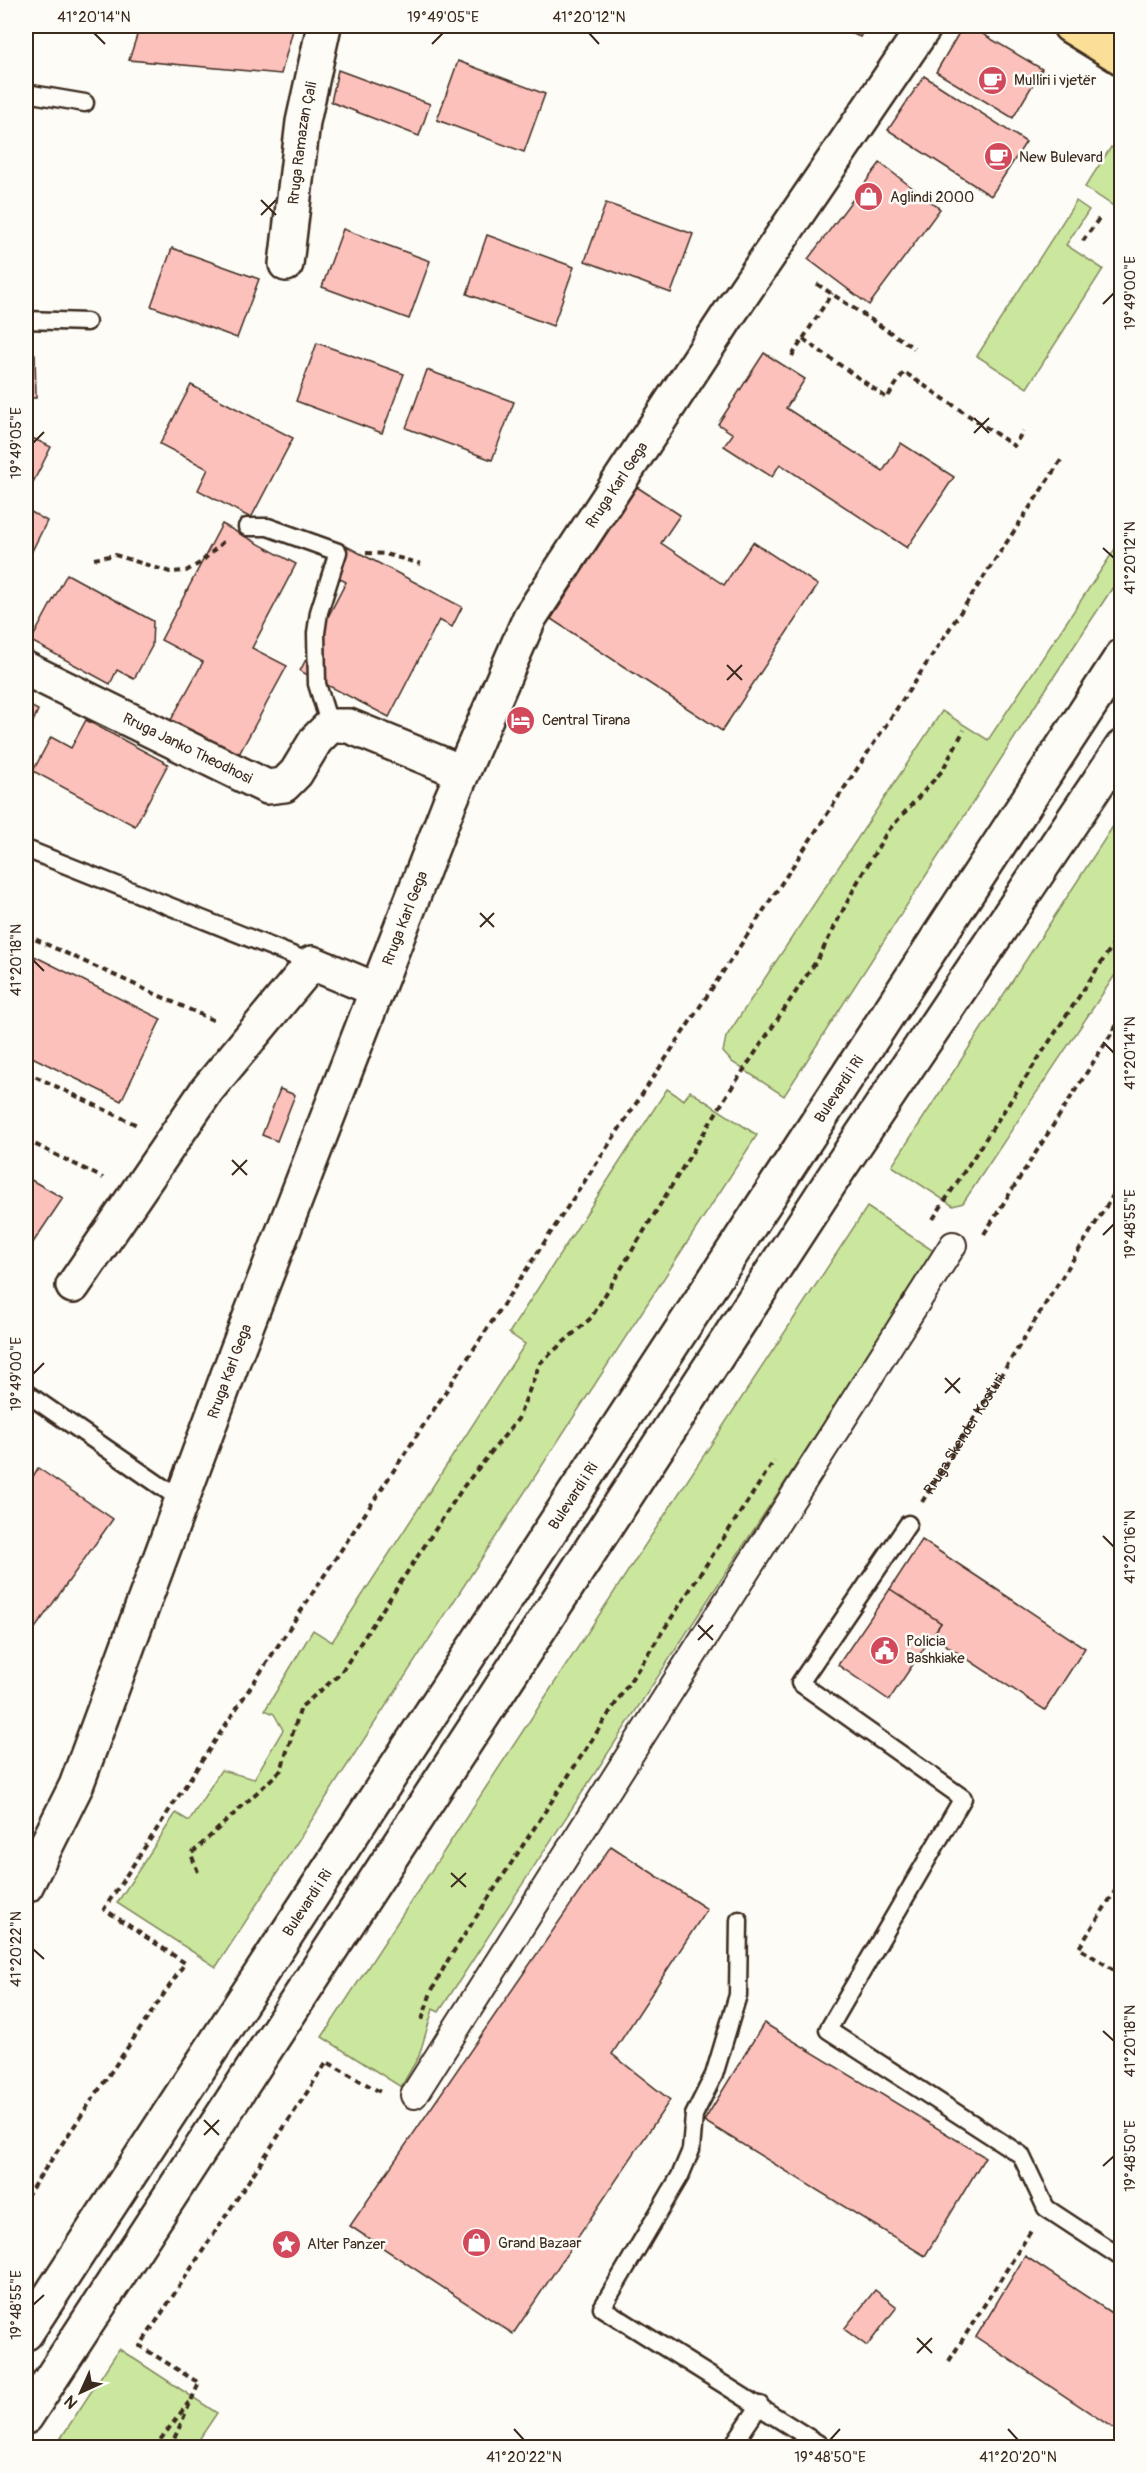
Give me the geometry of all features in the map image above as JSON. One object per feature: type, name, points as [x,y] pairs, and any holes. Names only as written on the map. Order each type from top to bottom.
[{"type":"main road","name":"Rruga Ramazan Çali","points":[[286,264],[303,122],[324,26]]},
{"type":"main road","name":"Rruga Karl Gega","points":[[26,1886],[76,1786],[181,1500],[377,990],[462,772],[530,617],[547,587],[729,314],[925,26]]},
{"type":"main road","points":[[1070,26],[1122,58]]},
{"type":"main road","name":"Bulevardi i Ri","points":[[26,2333],[1122,656]]},
{"type":"main road","name":"Rruga Janko Theodhosi","points":[[26,669],[267,787],[284,785],[296,773],[316,740],[330,726]]},
{"type":"main road","points":[[330,726],[349,726],[462,772]]},
{"type":"main road","points":[[26,2417],[839,1169],[1122,747]]},
{"type":"main road","points":[[73,1286],[207,1090],[312,963],[377,990]]},
{"type":"street","points":[[402,2092],[953,1245]]},
{"type":"lane","points":[[26,93],[85,103]]},
{"type":"lane","points":[[26,320],[87,322]]},
{"type":"lane","points":[[247,526],[268,528],[338,552],[319,612],[316,633],[317,684],[330,726]]},
{"type":"lane","points":[[26,849],[312,963]]},
{"type":"lane","points":[[26,1393],[181,1500]]},
{"type":"lane","points":[[908,1524],[800,1683],[963,1798],[828,2030],[1021,2155],[1046,2208],[1122,2258]]},
{"type":"lane","points":[[739,1920],[738,1995],[714,2075],[694,2115],[691,2150],[680,2176],[602,2308],[760,2405],[825,2448]]},
{"type":"lane","points":[[731,2448],[760,2405]]},
{"type":"path","points":[[1083,241],[1100,217]]},
{"type":"path","points":[[817,284],[914,348]]},
{"type":"path","points":[[792,356],[832,293]]},
{"type":"path","points":[[803,339],[887,398],[904,372],[1014,446],[1023,431]]},
{"type":"path","points":[[26,2197],[185,1963],[104,1909],[1063,457]]},
{"type":"path","points":[[94,560],[115,555],[170,572],[186,571],[200,563],[227,538],[247,526]]},
{"type":"path","points":[[338,552],[385,554],[421,564]]},
{"type":"path","points":[[198,1872],[191,1854],[281,1770],[301,1707],[340,1674],[464,1486],[518,1419],[540,1363],[591,1318],[726,1095],[819,957],[857,883],[887,832],[942,771],[964,730]]},
{"type":"path","points":[[945,1200],[1122,931]]},
{"type":"path","points":[[26,935],[250,1038]]},
{"type":"path","points":[[953,1245],[972,1252],[1122,1017]]},
{"type":"path","points":[[26,1072],[172,1142]]},
{"type":"path","points":[[26,1140],[136,1194]]},
{"type":"path","name":"Rruga Skender Kosturi","points":[[908,1524],[1122,1181]]},
{"type":"path","points":[[421,2026],[431,1992],[448,1960],[775,1460]]},
{"type":"path","points":[[1122,1880],[1079,1948],[1122,1975]]},
{"type":"path","points":[[170,2448],[199,2383],[140,2346],[327,2062],[386,2095],[402,2092]]},
{"type":"path","points":[[949,2361],[1046,2208]]},
{"type":"path","points":[[154,2448],[193,2397]]},
{"type":"green space","points":[[1111,147],[1121,154],[1121,211],[1085,187]]},
{"type":"green space","points":[[1076,201],[1089,210],[1066,245],[1103,269],[1027,388],[977,356]]},
{"type":"green space","points":[[1121,540],[1121,575],[784,1096],[732,1062],[723,1052],[726,1037],[942,711],[988,740]]},
{"type":"green space","points":[[1121,814],[1121,966],[963,1203],[953,1206],[892,1166]]},
{"type":"green space","points":[[667,1089],[684,1100],[690,1091],[757,1135],[216,1967],[117,1903],[176,1813],[189,1821],[221,1770],[254,1779],[283,1730],[274,1714],[265,1710],[313,1630],[332,1642],[525,1344],[509,1333]]},
{"type":"green space","points":[[867,1207],[935,1252],[439,2012],[433,2009],[419,2056],[401,2087],[322,2037]]},
{"type":"green space","points":[[119,2349],[217,2413],[194,2447],[55,2447]]},
{"type":"building","points":[[140,26],[294,26],[281,74],[129,60]]},
{"type":"building","points":[[835,26],[866,26],[860,37]]},
{"type":"building","points":[[963,26],[969,26],[1042,69],[1013,118],[936,72]]},
{"type":"building","points":[[458,61],[545,94],[524,152],[437,120]]},
{"type":"building","points":[[338,70],[430,104],[419,136],[331,102]]},
{"type":"building","points":[[924,76],[1026,142],[991,196],[888,130]]},
{"type":"building","points":[[880,163],[940,209],[869,305],[808,259]]},
{"type":"building","points":[[606,203],[693,234],[671,293],[585,261]]},
{"type":"building","points":[[343,229],[430,261],[409,319],[322,287]]},
{"type":"building","points":[[487,235],[574,267],[553,326],[467,294]]},
{"type":"building","points":[[172,248],[259,279],[237,338],[151,306]]},
{"type":"building","points":[[317,343],[404,374],[382,433],[296,401]]},
{"type":"building","points":[[764,353],[805,379],[786,408],[883,471],[901,443],[954,477],[907,548],[780,464],[772,477],[724,446],[733,434],[718,424]]},
{"type":"building","points":[[26,354],[35,354],[36,398],[26,398]]},
{"type":"building","points":[[427,370],[514,402],[492,460],[406,428]]},
{"type":"building","points":[[191,385],[293,438],[251,518],[198,490],[208,469],[160,444]]},
{"type":"building","points":[[26,435],[51,447],[26,496]]},
{"type":"building","points":[[637,487],[680,515],[661,543],[724,585],[753,542],[818,585],[722,731],[551,619]]},
{"type":"building","points":[[26,509],[47,521],[28,559],[26,558]]},
{"type":"building","points":[[222,524],[296,564],[252,648],[287,666],[238,756],[171,720],[203,662],[161,640]]},
{"type":"building","points":[[346,546],[462,607],[452,627],[439,620],[389,717],[300,671],[346,582],[331,574]]},
{"type":"building","points":[[67,574],[153,621],[152,646],[134,679],[117,670],[110,684],[31,641]]},
{"type":"building","points":[[26,704],[38,710],[26,738]]},
{"type":"building","points":[[86,720],[168,764],[135,826],[33,771],[51,737],[71,748]]},
{"type":"building","points":[[26,952],[161,1019],[121,1101],[26,1054]]},
{"type":"building","points":[[280,1089],[295,1095],[277,1141],[262,1135]]},
{"type":"building","points":[[26,1177],[63,1198],[26,1253]]},
{"type":"building","points":[[38,1468],[113,1519],[26,1641],[26,1488]]},
{"type":"building","points":[[922,1540],[1085,1648],[1045,1710],[932,1636],[941,1623],[890,1589]]},
{"type":"building","name":"Policia Bashkiake","points":[[890,1589],[941,1623],[889,1700],[838,1665]]},
{"type":"building","points":[[611,1846],[707,1909],[612,2054],[670,2100],[513,2334],[350,2226]]},
{"type":"building","points":[[764,2023],[985,2157],[925,2256],[704,2121]]},
{"type":"building","points":[[1025,2256],[1122,2320],[1122,2434],[976,2337]]},
{"type":"building","points":[[875,2290],[897,2307],[867,2346],[844,2329]]},
{"type":"place","name":"Mulliri i vjetër","points":[[993,80]]},
{"type":"place","name":"New Bulevard","points":[[998,157]]},
{"type":"place","name":"Aglindi 2000","points":[[869,197]]},
{"type":"place","name":"Central Tirana","points":[[521,720]]},
{"type":"place","name":"Policia Bashkiake","points":[[885,1650]]},
{"type":"place","name":"Grand Bazaar","points":[[477,2243]]},
{"type":"place","name":"Alter Panzer","points":[[286,2244]]}]
